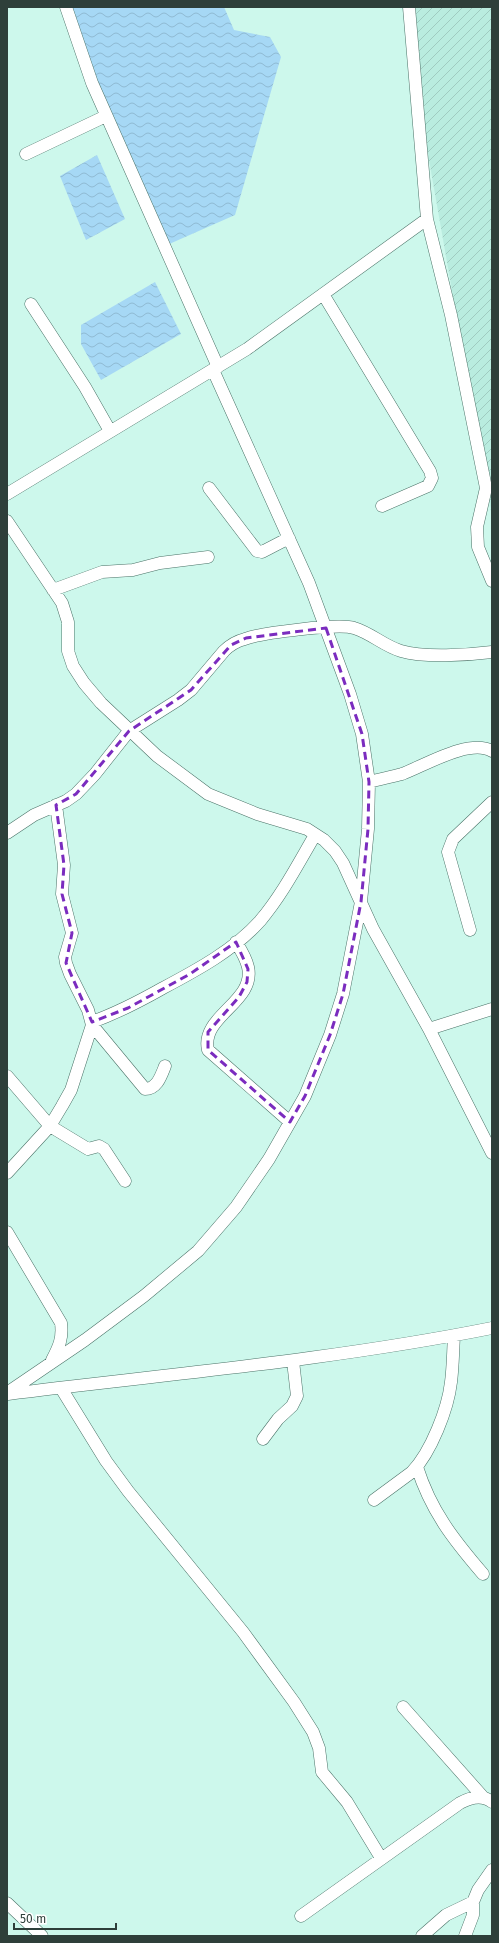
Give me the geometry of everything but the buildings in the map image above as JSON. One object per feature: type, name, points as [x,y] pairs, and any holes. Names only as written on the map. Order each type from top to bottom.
[{"type":"street","points":[[7,1394],[52,1361],[85,1340],[138,1300],[198,1250],[236,1208],[269,1159],[305,1096],[330,1035],[343,994],[361,902],[368,830],[369,782],[362,734],[350,694],[326,628],[289,538],[92,83],[66,7]]},
{"type":"street","points":[[410,7],[427,219],[451,315],[486,488],[477,527],[478,547],[492,581]]},
{"type":"street","points":[[26,154],[106,116]]},
{"type":"street","points":[[7,494],[247,349],[427,219]]},
{"type":"street","points":[[323,294],[430,471],[432,478],[428,486],[382,506]]},
{"type":"street","points":[[31,304],[85,387],[110,431]]},
{"type":"street","points":[[209,488],[257,551],[262,552],[289,538]]},
{"type":"street","points":[[7,521],[62,603],[67,617],[68,651],[73,666],[84,683],[101,703],[129,731],[163,761],[208,794],[257,814],[307,829],[324,840],[335,851],[373,929],[429,1029],[492,1153]]},
{"type":"street","points":[[53,590],[102,572],[133,570],[160,563],[208,557]]},
{"type":"street","points":[[7,833],[34,814],[66,801],[85,786],[129,731],[178,700],[190,690],[231,645],[246,638],[295,630],[345,626],[354,628],[401,651],[429,655],[492,652]]},
{"type":"street","points":[[369,782],[401,774],[440,757],[468,749],[480,748],[492,750]]},
{"type":"street","points":[[470,930],[448,852],[449,846],[453,839],[492,802]]},
{"type":"street","points":[[56,805],[64,864],[62,894],[72,933],[65,957],[66,963],[92,1023],[145,1088],[151,1088],[156,1085],[165,1066]]},
{"type":"street","points":[[7,1173],[50,1126],[71,1090],[92,1023],[128,1008],[190,974],[236,942],[259,922],[276,900],[316,835]]},
{"type":"street","points":[[236,942],[244,956],[248,969],[248,982],[240,997],[208,1032],[206,1041],[208,1050],[290,1122]]},
{"type":"street","points":[[429,1029],[492,1009]]},
{"type":"street","points":[[7,1076],[50,1126],[88,1149],[102,1147],[125,1181]]},
{"type":"street","points":[[7,1232],[61,1323],[62,1334],[60,1344],[52,1361]]},
{"type":"street","points":[[7,1394],[293,1361],[454,1336],[492,1328]]},
{"type":"street","points":[[374,1500],[417,1467],[433,1439],[443,1413],[451,1383],[454,1336]]},
{"type":"street","points":[[262,1439],[278,1419],[296,1401],[297,1396],[293,1361]]},
{"type":"street","points":[[61,1388],[106,1461],[128,1491],[243,1632],[294,1702],[315,1737],[319,1748],[322,1772],[347,1802],[381,1858]]},
{"type":"street","points":[[417,1467],[425,1491],[445,1527],[455,1542],[483,1574]]},
{"type":"street","points":[[403,1707],[488,1800]]},
{"type":"street","points":[[302,1916],[381,1858],[460,1803],[468,1799],[488,1800]]},
{"type":"street","points":[[465,1936],[473,1915],[473,1902],[478,1890],[492,1870]]},
{"type":"street","points":[[422,1936],[446,1915],[473,1902]]},
{"type":"street","points":[[7,1903],[42,1936]]},
{"type":"highlighted area","points":[[326,628],[362,734],[369,782],[368,829],[361,902],[343,994],[330,1035],[305,1096],[290,1122],[208,1050],[208,1032],[239,997],[247,982],[248,969],[236,942],[190,974],[128,1008],[92,1022],[66,963],[72,933],[62,894],[64,865],[56,805],[76,794],[129,731],[191,690],[231,645],[246,638]]},
{"type":"shaded area","points":[[402,7],[492,7],[492,517]]},
{"type":"water","points":[[66,7],[224,7],[234,30],[270,37],[281,57],[235,215],[167,245]]},
{"type":"water","points":[[97,155],[125,219],[86,240],[60,176]]},
{"type":"water","points":[[155,282],[181,334],[101,380],[81,344],[81,325]]}]
